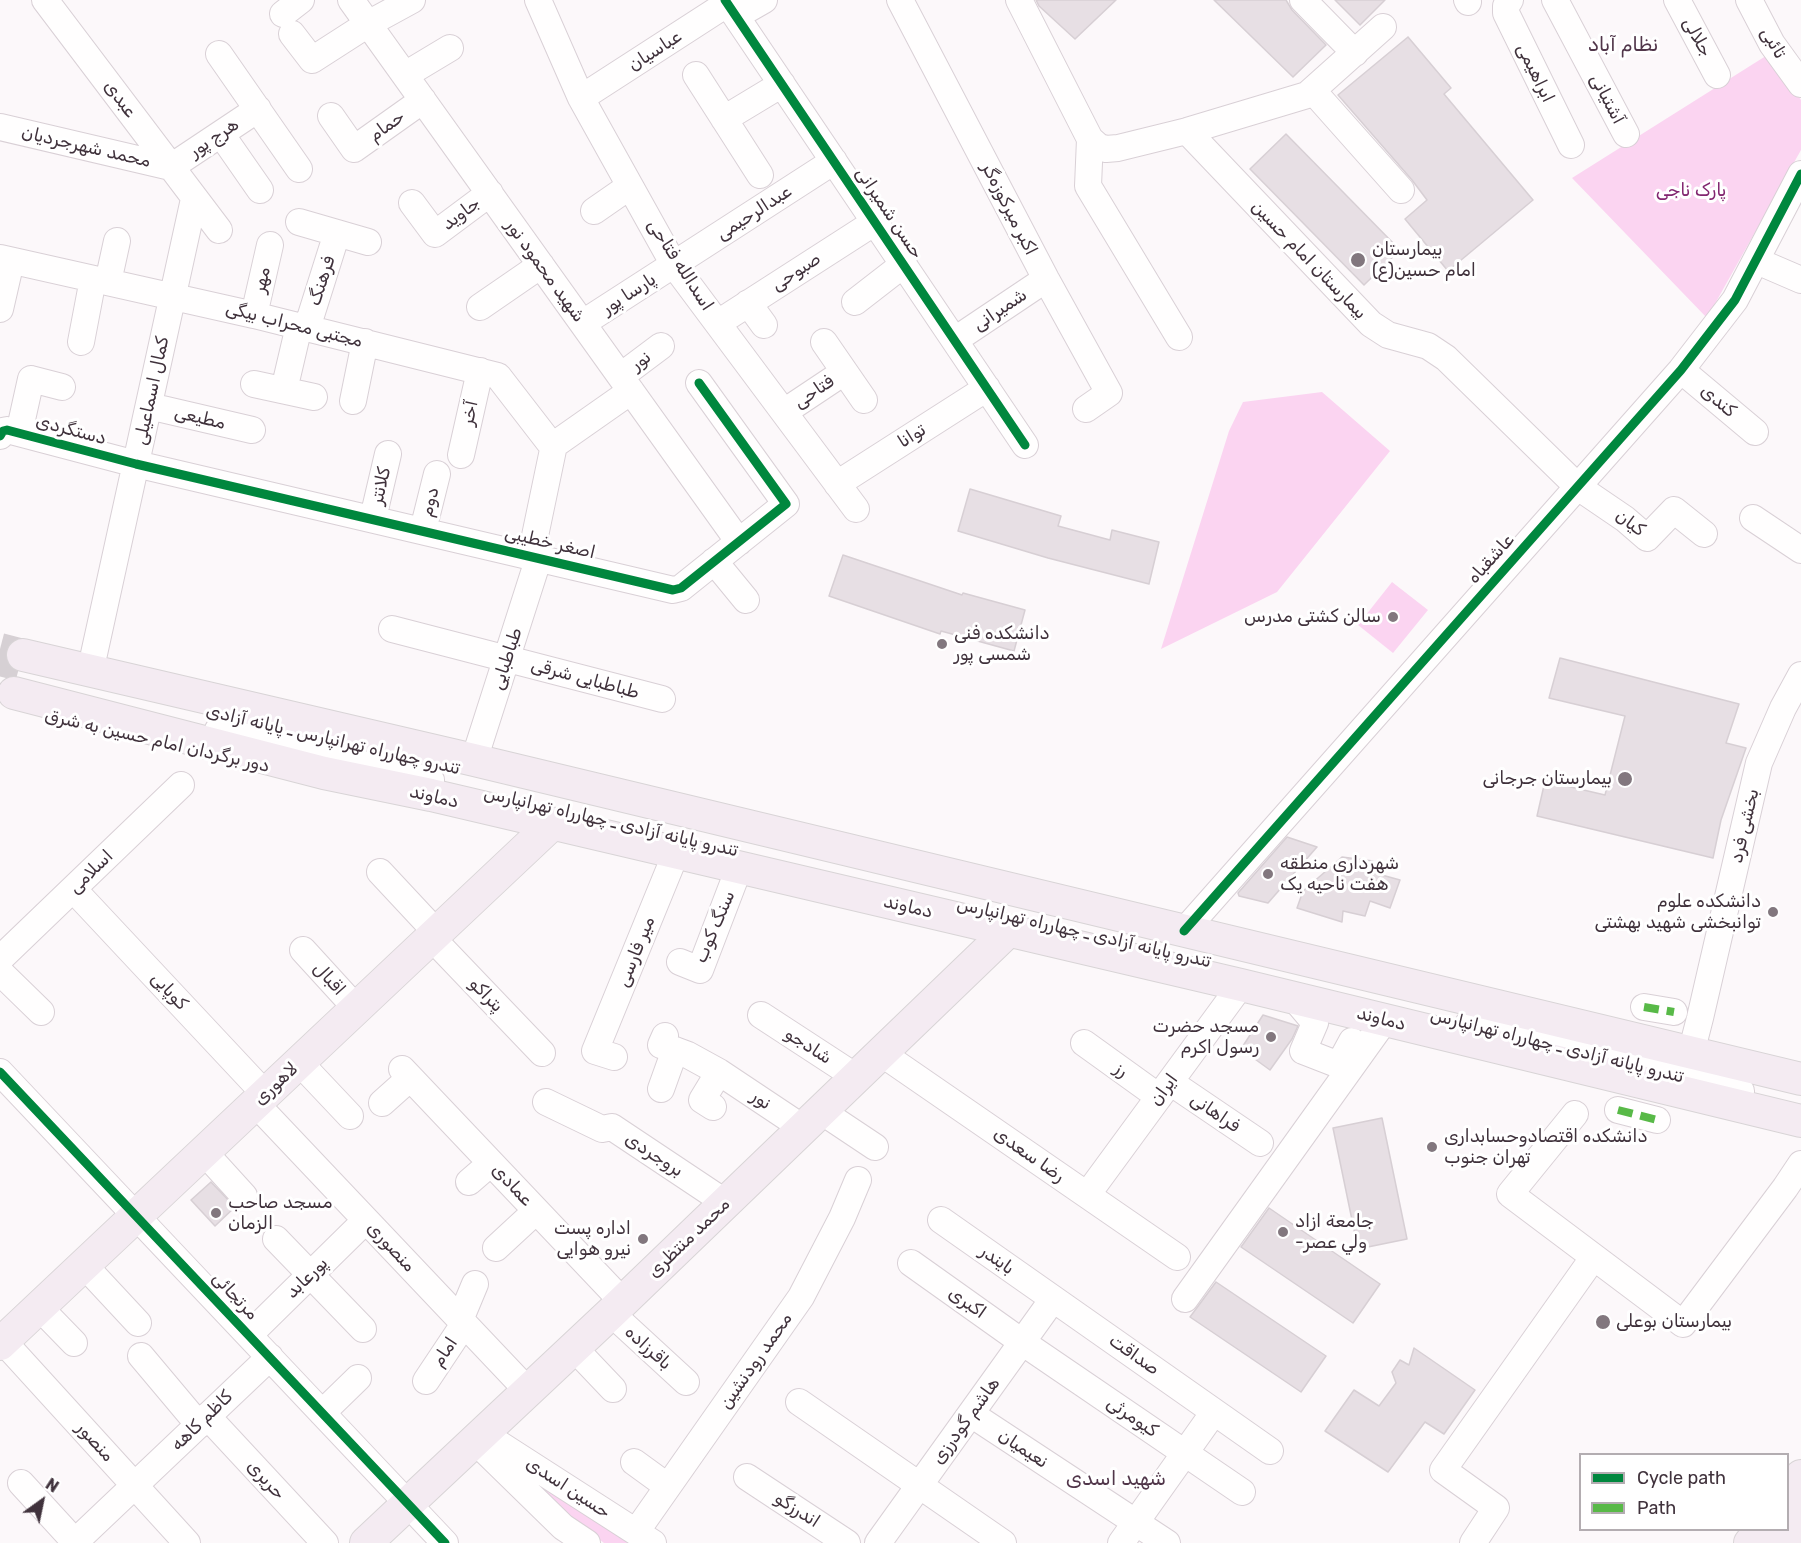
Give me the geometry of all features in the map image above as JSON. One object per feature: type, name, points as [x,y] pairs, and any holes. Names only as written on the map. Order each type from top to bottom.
[{"type":"main road","points":[[333,728],[297,710],[234,688],[42,642],[25,641],[10,648],[11,681],[333,728],[1801,1079]]},
{"type":"main road","name":"دماوند","points":[[11,681],[324,772],[1241,985],[1801,1121]]},
{"type":"main road","name":"لاهوری","points":[[2,1342],[552,824]]},
{"type":"main road","name":"محمد منتظری","points":[[366,1543],[617,1308],[1008,931]]},
{"type":"main road","points":[[1789,1493],[1801,1476]]},
{"type":"main road","points":[[1782,1543],[1801,1519]]},
{"type":"main road","points":[[1750,1543],[1760,1531]]},
{"type":"street","name":"عبدی","points":[[45,0],[219,230]]},
{"type":"street","name":"شهید محمود نور","points":[[351,0],[739,542]]},
{"type":"street","points":[[292,16],[312,60],[368,24],[412,0]]},
{"type":"street","name":"اسدالله فتاحی","points":[[538,0],[581,98],[674,265],[856,509]]},
{"type":"street","name":"عباسیان","points":[[581,98],[730,7],[764,0]]},
{"type":"street","name":"اکبر میرکوزه‌گر","points":[[900,0],[1046,279],[1109,393],[1086,409]]},
{"type":"street","points":[[1019,0],[1090,139],[1099,147],[1107,149],[1187,131],[1307,95],[1383,27]]},
{"type":"street","points":[[1303,0],[1355,52]]},
{"type":"street","name":"ابراهیمی","points":[[1510,0],[1506,6],[1506,13],[1571,145]]},
{"type":"street","name":"آشتیانی","points":[[1555,0],[1626,134]]},
{"type":"street","name":"جلالی","points":[[1677,0],[1718,75]]},
{"type":"street","name":"تائبی","points":[[1749,0],[1772,44],[1801,84]]},
{"type":"street","name":"حسن شمیرانی","points":[[730,7],[1025,445]]},
{"type":"street","points":[[405,75],[450,48]]},
{"type":"street","name":"هرج پور","points":[[219,54],[299,169]]},
{"type":"street","points":[[696,75],[760,175]]},
{"type":"street","points":[[724,119],[782,84]]},
{"type":"street","points":[[1313,91],[1401,190]]},
{"type":"street","name":"حمام","points":[[331,116],[354,149],[423,100]]},
{"type":"street","name":"هرج پور","points":[[171,167],[258,109]]},
{"type":"street","name":"محمد شهرجردیان","points":[[0,127],[171,167]]},
{"type":"street","name":"بیمارستان امام حسین","points":[[1187,131],[1371,324],[1388,335],[1428,346],[1446,358],[1578,486]]},
{"type":"street","points":[[221,134],[260,190]]},
{"type":"street","points":[[1090,139],[1088,186],[1179,337]]},
{"type":"street","name":"عبدالرحیمی","points":[[674,265],[834,161]]},
{"type":"street","name":"عاشقباه","points":[[1184,931],[1681,370],[1727,313],[1799,185]]},
{"type":"street","points":[[594,211],[630,186]]},
{"type":"street","name":"جاوید","points":[[412,203],[435,234],[490,193]]},
{"type":"street","name":"کمال اسماعیلی","points":[[94,654],[194,199]]},
{"type":"street","points":[[299,222],[368,242]]},
{"type":"street","name":"صبوحی","points":[[718,323],[875,222]]},
{"type":"street","name":"فرهنگ","points":[[303,327],[337,233]]},
{"type":"street","points":[[81,342],[101,280],[117,241]]},
{"type":"street","name":"مهر","points":[[254,315],[270,245]]},
{"type":"street","points":[[0,309],[5,260]]},
{"type":"street","name":"مجتبی محراب بیگی","points":[[5,260],[254,315],[498,376],[549,442],[554,445]]},
{"type":"street","points":[[1757,261],[1801,280]]},
{"type":"street","points":[[855,302],[904,264]]},
{"type":"street","points":[[480,307],[541,265]]},
{"type":"street","name":"پارسا پور","points":[[583,323],[674,265]]},
{"type":"street","name":"شمیرانی","points":[[955,340],[1046,279]]},
{"type":"street","points":[[748,303],[764,325]]},
{"type":"street","points":[[284,390],[303,327]]},
{"type":"street","points":[[353,401],[365,342]]},
{"type":"street","points":[[824,342],[864,400]]},
{"type":"street","name":"نور","points":[[626,383],[661,346]]},
{"type":"street","name":"کندی","points":[[1681,370],[1755,432]]},
{"type":"street","name":"آخر","points":[[461,455],[480,371]]},
{"type":"street","name":"فتاحی","points":[[784,412],[844,372]]},
{"type":"street","points":[[9,435],[31,379],[62,387]]},
{"type":"street","points":[[554,445],[626,383]]},
{"type":"street","points":[[254,384],[314,397]]},
{"type":"street","name":"اصغر خطیبی","points":[[136,464],[673,590],[681,588],[786,504],[699,384]]},
{"type":"street","name":"توانا","points":[[837,484],[987,388]]},
{"type":"street","name":"مطیعی","points":[[149,406],[252,430]]},
{"type":"street","name":"دستگردی","points":[[9,435],[136,464]]},
{"type":"street","name":"طباطبایی","points":[[474,760],[507,658],[535,556],[554,445]]},
{"type":"street","name":"کلانتر","points":[[373,519],[388,454]]},
{"type":"street","name":"دوم","points":[[423,530],[437,474]]},
{"type":"street","name":"کیان","points":[[1578,486],[1625,519],[1647,538],[1674,510],[1704,534]]},
{"type":"street","points":[[1753,518],[1801,550]]},
{"type":"street","points":[[714,561],[746,600]]},
{"type":"street","name":"طباطبایی شرقی","points":[[392,629],[662,699]]},
{"type":"street","name":"بخشی فرد","points":[[1691,1053],[1759,763],[1783,708],[1801,675]]},
{"type":"street","name":"تندرو چهارراه تهرانپارس ـ پایانه آزادی","points":[[11,681],[726,831],[1801,1092]]},
{"type":"street","name":"تندرو پایانه آزادی ـ چهارراه تهرانپارس","points":[[11,681],[899,889],[1801,1106]]},
{"type":"street","name":"اسلامی","points":[[0,959],[182,785]]},
{"type":"street","name":"میر فارسی","points":[[605,1054],[623,1009],[676,853]]},
{"type":"street","name":"سنگ کوب","points":[[680,962],[700,970],[739,868]]},
{"type":"street","name":"پتراکو","points":[[380,872],[542,1053]]},
{"type":"street","name":"کوپایی","points":[[73,889],[260,1098]]},
{"type":"street","name":"اقبال","points":[[303,950],[356,1008]]},
{"type":"street","points":[[0,972],[41,1012]]},
{"type":"street","name":"ایران","points":[[1087,1195],[1241,985]]},
{"type":"street","points":[[1294,998],[1315,1023],[1303,1051],[1339,1065],[1353,1040],[1385,1020]]},
{"type":"street","points":[[1644,1007],[1674,1012]]},
{"type":"street","name":"شادجو","points":[[761,1015],[856,1077]]},
{"type":"street","points":[[1185,1299],[1385,1020]]},
{"type":"street","name":"رز","points":[[1084,1043],[1164,1090]]},
{"type":"street","name":"نور","points":[[661,1089],[676,1047],[719,1072],[812,1119],[875,1147]]},
{"type":"street","name":"رضا سعدی","points":[[881,1053],[1177,1257]]},
{"type":"street","points":[[299,1062],[350,1116]]},
{"type":"street","name":"مرتجائی","points":[[0,1072],[446,1543]]},
{"type":"street","points":[[713,1107],[702,1100],[719,1072]]},
{"type":"street","name":"عمادی","points":[[382,1103],[406,1073],[536,1211],[617,1308]]},
{"type":"street","name":"فراهانی","points":[[1164,1090],[1260,1143]]},
{"type":"street","name":"منصوری","points":[[260,1098],[366,1220],[527,1390]]},
{"type":"street","name":"بروجردی","points":[[546,1102],[602,1129],[612,1127],[726,1203]]},
{"type":"street","points":[[1618,1110],[1656,1120]]},
{"type":"street","points":[[1575,1114],[1510,1194],[1683,1324],[1801,1164]]},
{"type":"street","points":[[204,1152],[244,1196]]},
{"type":"street","points":[[469,1182],[491,1163]]},
{"type":"street","name":"محمد رودنشین","points":[[644,1537],[667,1486],[801,1297],[842,1218],[858,1180]]},
{"type":"street","points":[[496,1248],[536,1211]]},
{"type":"street","name":"پورعابد","points":[[249,1335],[366,1220]]},
{"type":"street","name":"بایندر","points":[[941,1220],[1053,1299]]},
{"type":"street","points":[[276,1239],[363,1329]]},
{"type":"street","points":[[1473,1543],[1496,1508],[1443,1470],[1593,1258]]},
{"type":"street","name":"اکبری","points":[[911,1263],[1022,1342]]},
{"type":"street","points":[[84,1265],[138,1323]]},
{"type":"street","name":"امام","points":[[426,1381],[462,1322],[475,1284]]},
{"type":"street","name":"هاشم گودرزی","points":[[878,1543],[1053,1299]]},
{"type":"street","name":"صداقت","points":[[1053,1299],[1270,1451]]},
{"type":"street","points":[[39,1307],[74,1343]]},
{"type":"street","name":"باقرزاده","points":[[617,1308],[686,1382]]},
{"type":"street","name":"منصور","points":[[2,1342],[187,1543]]},
{"type":"street","name":"کیومرثی","points":[[1022,1342],[1242,1492]]},
{"type":"street","points":[[574,1348],[613,1389]]},
{"type":"street","name":"حریری","points":[[141,1356],[325,1543]]},
{"type":"street","name":"کاظم کاهه","points":[[75,1543],[270,1357]]},
{"type":"street","points":[[322,1413],[358,1378]]},
{"type":"street","points":[[799,1402],[1003,1543]]},
{"type":"street","points":[[1129,1533],[1214,1412]]},
{"type":"street","name":"نعیمیان","points":[[971,1414],[1129,1533],[1167,1543]]},
{"type":"street","name":"حسین اسدی","points":[[478,1437],[644,1537]]},
{"type":"street","name":"حسین اسدی","points":[[478,1437],[564,1527],[587,1543]]},
{"type":"street","points":[[634,1461],[667,1486]]},
{"type":"street","name":"اندرزگو","points":[[747,1477],[847,1543]]},
{"type":"street","points":[[21,1483],[75,1543]]},
{"type":"green space","name":"پارک ناجی","points":[[1769,54],[1801,100],[1801,150],[1707,318],[1572,178]]},
{"type":"green space","points":[[1322,392],[1390,451],[1277,592],[1161,649],[1229,431],[1243,402]]},
{"type":"green space","name":"سالن کشتی مدرس","points":[[1392,582],[1428,610],[1393,653],[1358,625]]},
{"type":"green space","points":[[524,1477],[553,1486],[637,1543],[604,1543],[535,1490]]},
{"type":"building","points":[[1036,0],[1116,0],[1075,39],[1039,6]]},
{"type":"building","points":[[1214,0],[1286,0],[1292,10],[1326,45],[1293,77]]},
{"type":"building","points":[[1335,0],[1385,0],[1360,25]]},
{"type":"building","points":[[1408,37],[1451,88],[1444,94],[1533,200],[1448,271],[1405,219],[1427,200],[1338,95]]},
{"type":"building","points":[[1286,134],[1400,250],[1364,285],[1250,169]]},
{"type":"building","points":[[970,489],[1061,516],[1058,526],[1110,540],[1112,530],[1159,542],[1149,584],[1048,558],[958,531]]},
{"type":"building","points":[[843,555],[962,595],[963,593],[1025,610],[1014,651],[941,631],[940,634],[829,596]]},
{"type":"building","points":[[1560,658],[1739,704],[1726,743],[1746,748],[1721,820],[1713,858],[1537,816],[1545,781],[1605,795],[1625,716],[1549,698]]},
{"type":"building","points":[[1287,837],[1317,847],[1268,903],[1239,896],[1238,893]]},
{"type":"building","points":[[1342,857],[1373,861],[1371,872],[1400,880],[1390,908],[1370,901],[1365,916],[1343,911],[1342,922],[1297,908],[1303,891]]},
{"type":"building","name":"مسجد حضرت رسول اکرم","points":[[1263,1015],[1298,1026],[1292,1039],[1270,1070],[1241,1049]]},
{"type":"building","points":[[1382,1118],[1407,1239],[1358,1249],[1333,1128]]},
{"type":"building","name":"مسجد صاحب الزمان","points":[[211,1182],[235,1207],[215,1226],[191,1200]]},
{"type":"building","points":[[1269,1208],[1380,1284],[1353,1323],[1241,1247]]},
{"type":"building","points":[[1216,1282],[1326,1356],[1301,1392],[1190,1317]]},
{"type":"building","points":[[1414,1348],[1475,1390],[1444,1434],[1425,1422],[1388,1472],[1325,1431],[1354,1390],[1379,1406],[1396,1383],[1392,1372],[1400,1360],[1409,1365]]},
{"type":"tunnel","points":[[0,649],[23,655]]},
{"type":"tunnel","points":[[0,663],[19,668]]},
{"type":"marked path","points":[[1644,1007],[1674,1012]]},
{"type":"marked path","points":[[1618,1110],[1657,1120]]},
{"type":"cycle path","points":[[725,0],[1025,445]]},
{"type":"cycle path","points":[[1184,931],[1681,370],[1735,300],[1801,174]]},
{"type":"cycle path","points":[[0,436],[3,431],[7,430],[136,464],[673,590],[681,588],[786,504],[699,383]]},
{"type":"cycle path","points":[[0,1072],[445,1543]]},
{"type":"place","name":"بیمارستان امام حسین(ع)","points":[[1358,260]]},
{"type":"place","name":"سالن کشتی مدرس","points":[[1393,617]]},
{"type":"place","name":"دانشکده فنی شمسی پور","points":[[942,644]]},
{"type":"place","name":"بیمارستان جرجانی","points":[[1625,779]]},
{"type":"place","name":"شهرداری منطقه هفت ناحیه یک","points":[[1268,874]]},
{"type":"place","name":"دانشکده علوم توانبخشی شهید بهشتی","points":[[1773,912]]},
{"type":"place","name":"مسجد حضرت رسول اکرم","points":[[1271,1037]]},
{"type":"place","name":"دانشکده اقتصادوحسابداری تهران جنوب","points":[[1432,1147]]},
{"type":"place","name":"مسجد صاحب الزمان","points":[[216,1213]]},
{"type":"place","name":"جامعة ازاد -ولي عصر","points":[[1283,1232]]},
{"type":"place","name":"اداره پست نیرو هوایی","points":[[643,1239]]},
{"type":"place","name":"بیمارستان بوعلی","points":[[1603,1322]]},
{"type":"district","name":"نظام آباد","points":[[1623,45]]},
{"type":"district","name":"شهید اسدی","points":[[1116,1479]]}]
